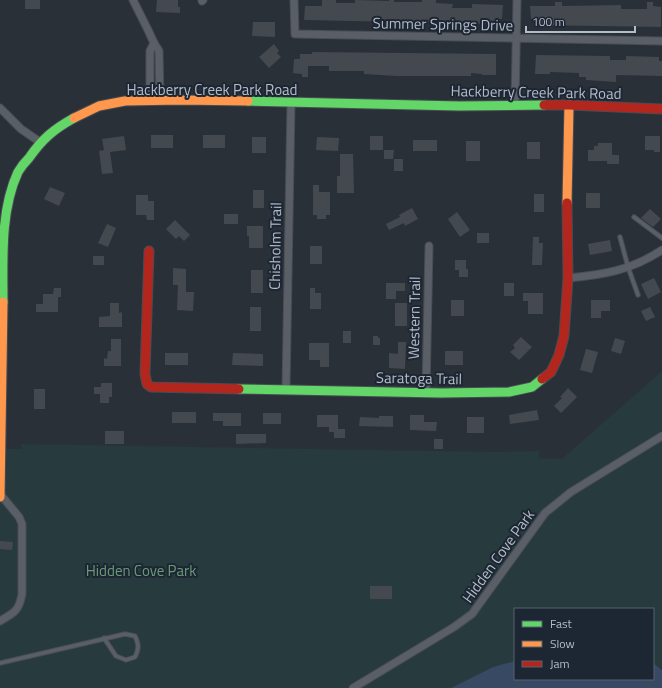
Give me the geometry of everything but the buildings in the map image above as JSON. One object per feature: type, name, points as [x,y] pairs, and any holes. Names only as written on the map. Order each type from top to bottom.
[{"type":"street","points":[[133,0],[159,51],[160,100]]},
{"type":"street","name":"Summer Springs Drive","points":[[294,0],[295,34],[662,41]]},
{"type":"street","points":[[515,105],[515,39],[517,0]]},
{"type":"street","points":[[150,100],[150,51],[154,43]]},
{"type":"street","points":[[150,59],[160,59]]},
{"type":"street","name":"Hackberry Creek Park Road","points":[[0,621],[12,614],[20,605],[22,594],[22,524],[19,518],[0,496],[1,255],[4,217],[10,191],[18,172],[40,142],[60,126],[99,106],[125,101],[150,100],[291,103],[570,105],[662,109]]},
{"type":"street","name":"Chisholm Trail","points":[[286,389],[291,103]]},
{"type":"street","name":"Saratoga Trail","points":[[149,251],[145,374],[148,386],[158,388],[426,392],[509,392],[532,387],[551,372],[559,355],[564,336],[568,278],[567,220],[570,105]]},
{"type":"street","points":[[0,108],[21,128],[40,142]]},
{"type":"street","name":"Western Trail","points":[[426,392],[428,246]]},
{"type":"street","points":[[568,278],[611,272],[628,267],[642,262],[662,250]]},
{"type":"street","name":"Hidden Cove Park","points":[[353,688],[454,628],[472,614],[545,513],[571,492],[662,436]]},
{"type":"lane","points":[[634,217],[662,238]]},
{"type":"lane","points":[[620,237],[628,267],[638,295]]},
{"type":"lane","points":[[0,663],[104,638],[125,634],[135,636],[138,642],[138,651],[135,657],[126,660],[116,656],[104,638]]},
{"type":"green space","name":"Hidden Cove Park","points":[[662,371],[662,670],[654,664],[654,608],[514,608],[514,662],[493,667],[451,688],[0,688],[0,449],[22,449],[21,444],[497,452],[539,451],[539,458],[562,459]]},
{"type":"water","points":[[514,661],[514,680],[654,680],[654,664],[662,670],[662,688],[451,688],[493,667]]},
{"type":"traffic: fast","points":[[248,101],[459,106],[544,105]]},
{"type":"traffic: fast","points":[[3,302],[3,252],[5,219],[12,187],[19,170],[39,145],[54,130],[74,118]]},
{"type":"traffic: fast","points":[[239,389],[441,393],[509,392],[532,387],[542,379]]},
{"type":"traffic: slow","points":[[74,118],[99,106],[125,101],[248,101]]},
{"type":"traffic: slow","points":[[567,203],[569,105]]},
{"type":"traffic: slow","points":[[0,497],[3,302]]},
{"type":"traffic: jam","points":[[544,105],[662,109]]},
{"type":"traffic: jam","points":[[542,379],[551,372],[559,355],[564,336],[568,278],[567,203]]},
{"type":"traffic: jam","points":[[149,251],[145,374],[147,384],[151,387],[239,389]]}]
